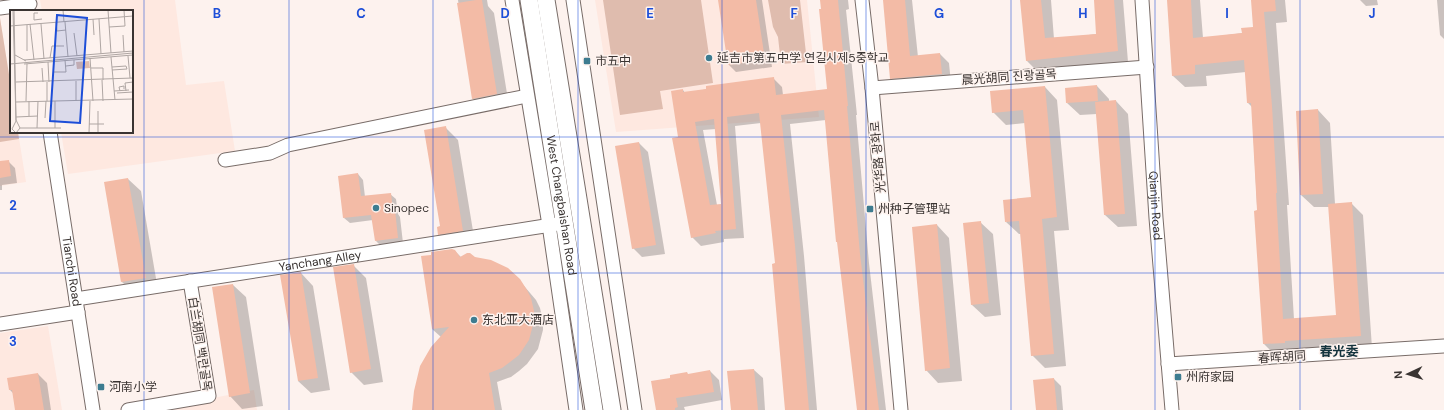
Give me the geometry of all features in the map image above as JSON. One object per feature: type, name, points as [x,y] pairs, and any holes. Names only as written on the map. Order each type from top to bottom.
[{"type":"main road","name":"West Changbaishan Road","points":[[529,0],[556,224],[594,410]]},
{"type":"main road","name":"West Changbaishan Road","points":[[546,0],[612,410]]},
{"type":"street","points":[[512,0],[527,96],[556,224],[576,410]]},
{"type":"street","points":[[573,0],[635,410]]},
{"type":"street","name":"光华路 광화로","points":[[862,0],[872,88],[901,410]]},
{"type":"street","name":"Qianjin Road","points":[[1142,0],[1156,218],[1172,410]]},
{"type":"street","points":[[0,8],[30,5]]},
{"type":"street","name":"晨光胡同 진광골목","points":[[872,88],[1147,67]]},
{"type":"street","points":[[225,160],[270,153],[288,145],[527,96]]},
{"type":"street","name":"Tianchi Road","points":[[50,133],[93,410]]},
{"type":"street","name":"Yanchang Alley","points":[[0,324],[190,282],[556,224]]},
{"type":"street","name":"白兰胡同 백란골목","points":[[128,410],[209,396],[190,282]]},
{"type":"street","name":"春晖胡同","points":[[1168,364],[1444,346]]},
{"type":"shaded area","points":[[40,0],[175,0],[186,85],[224,81],[235,151],[68,174],[61,133],[133,133],[133,10],[42,10]]},
{"type":"shaded area","name":"延吉市第五中学 연길시제5중학교","points":[[595,0],[807,0],[819,117],[616,132]]},
{"type":"shaded area","points":[[603,0],[701,0],[713,83],[660,91],[663,109],[620,115]]},
{"type":"shaded area","points":[[768,0],[800,0],[807,62],[781,64],[778,37],[773,27]]},
{"type":"shaded area","points":[[0,18],[10,81],[10,133],[18,133],[26,182],[0,186]]},
{"type":"shaded area","points":[[0,18],[10,81],[10,133],[18,133],[19,139],[0,142]]},
{"type":"shaded area","points":[[48,326],[62,410],[0,410],[0,333]]},
{"type":"shaded area","points":[[254,390],[257,410],[151,410]]},
{"type":"building","points":[[482,0],[497,94],[472,99],[457,3]]},
{"type":"building","points":[[718,0],[756,0],[765,60],[728,65]]},
{"type":"building","points":[[820,0],[838,0],[860,254],[879,410],[857,410],[836,242],[824,110],[781,115],[795,246],[809,410],[785,410],[772,264],[775,263],[759,113],[727,117],[736,229],[715,231],[716,233],[691,238],[672,138],[678,137],[671,91],[683,89],[683,92],[706,89],[706,86],[774,77],[776,95],[827,89],[819,9],[821,9]],"holes":[[[714,119],[721,204],[710,205],[695,122]]]},
{"type":"building","points":[[883,0],[905,0],[910,56],[940,53],[942,74],[890,79]]},
{"type":"building","points":[[1020,0],[1041,0],[1045,38],[1096,34],[1094,0],[1114,0],[1118,51],[1026,61]]},
{"type":"building","points":[[1167,0],[1191,0],[1193,38],[1242,33],[1241,28],[1253,27],[1251,0],[1275,0],[1276,11],[1264,12],[1272,106],[1283,319],[1336,315],[1328,204],[1352,202],[1361,336],[1285,341],[1285,343],[1263,344],[1254,211],[1257,210],[1251,103],[1247,103],[1244,60],[1195,65],[1195,74],[1172,76]]},
{"type":"building","points":[[1097,85],[1098,101],[1066,103],[1065,88]]},
{"type":"building","points":[[1045,86],[1057,217],[1042,219],[1054,354],[1031,356],[1019,221],[1005,222],[1003,200],[1031,197],[1023,110],[992,113],[990,91]]},
{"type":"building","points":[[1116,100],[1125,214],[1104,215],[1095,102]]},
{"type":"building","points":[[1318,109],[1323,194],[1300,195],[1296,111]]},
{"type":"building","points":[[446,126],[463,231],[438,235],[437,227],[440,226],[424,130]]},
{"type":"building","points":[[639,142],[656,245],[632,249],[615,146]]},
{"type":"building","points":[[9,160],[11,176],[0,178],[0,161]]},
{"type":"building","points":[[358,173],[361,196],[391,193],[393,211],[395,210],[398,238],[375,241],[371,215],[343,218],[338,176]]},
{"type":"building","points":[[128,178],[146,278],[121,282],[104,182]]},
{"type":"building","points":[[981,221],[989,303],[971,305],[963,223]]},
{"type":"building","points":[[937,224],[950,368],[925,371],[912,227]]},
{"type":"building","points":[[452,249],[455,250],[460,257],[470,253],[475,257],[491,260],[508,268],[520,279],[531,298],[534,311],[534,321],[529,340],[519,355],[502,368],[489,373],[495,410],[412,410],[414,391],[420,366],[431,347],[449,327],[432,329],[421,256],[431,255],[431,252]]},
{"type":"building","points":[[354,264],[371,369],[350,373],[333,267]]},
{"type":"building","points":[[301,272],[318,378],[298,381],[280,275]]},
{"type":"building","points":[[233,284],[250,393],[229,397],[212,287]]},
{"type":"building","points":[[754,369],[758,410],[731,410],[727,371]]},
{"type":"building","points":[[710,370],[714,392],[676,398],[678,407],[675,408],[675,410],[656,410],[651,381],[670,378],[670,375],[687,372],[688,374]]},
{"type":"building","points":[[38,373],[44,410],[15,410],[12,390],[9,390],[7,378]]},
{"type":"building","points":[[1054,378],[1057,410],[1036,410],[1033,380]]},
{"type":"place","name":"延吉市第五中学 연길시제5중학교","points":[[709,58]]},
{"type":"place","name":"市五中","points":[[587,61]]},
{"type":"place","name":"Sinopec","points":[[376,208]]},
{"type":"place","name":"州种子管理站","points":[[870,209]]},
{"type":"place","name":"东北亚大酒店","points":[[474,320]]},
{"type":"place","name":"州府家园","points":[[1178,377]]},
{"type":"place","name":"河南小学","points":[[101,387]]},
{"type":"district","name":"春光委","points":[[1339,351]]}]
